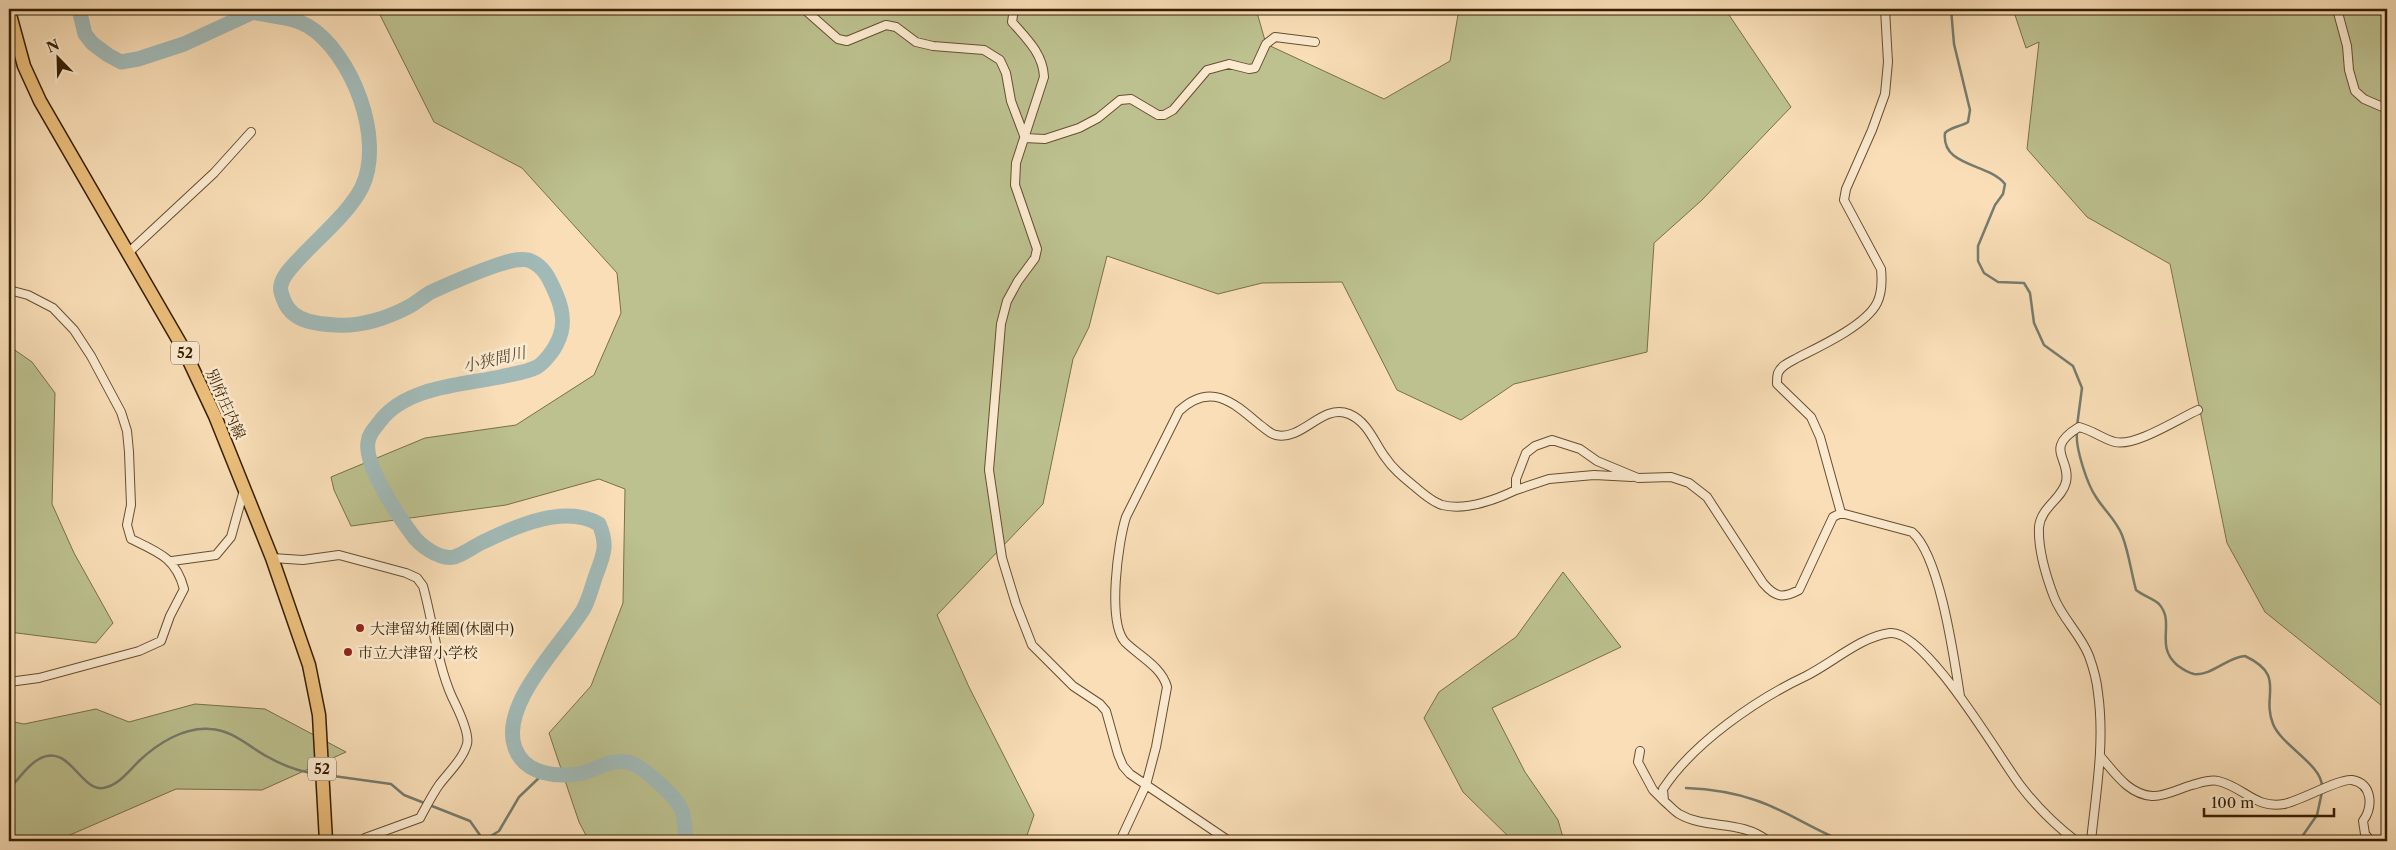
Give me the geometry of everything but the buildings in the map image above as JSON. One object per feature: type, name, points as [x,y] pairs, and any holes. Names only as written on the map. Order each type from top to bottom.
[{"type":"main road","name":"別府庄内線","points":[[9,10],[24,66],[40,101],[182,348],[215,416],[272,558],[310,665],[319,715],[326,841]]},
{"type":"street","points":[[804,9],[838,39],[847,41],[886,24],[896,27],[916,42],[984,50],[1000,60],[1006,73],[1012,101],[1025,138]]},
{"type":"street","points":[[1014,9],[1012,22],[1035,49],[1043,64],[1044,77],[1016,163],[1015,185],[1037,249],[1035,258],[1018,280],[1007,301],[1001,324],[990,441],[989,470],[1002,558],[1019,612],[1032,645],[1073,686],[1100,704],[1110,722],[1123,766],[1130,774],[1229,841]]},
{"type":"street","points":[[1841,513],[1820,437],[1811,417],[1777,384],[1777,378],[1778,372],[1785,365],[1826,344],[1863,319],[1877,304],[1879,299],[1882,281],[1881,269],[1844,200],[1846,189],[1872,130],[1885,94],[1888,62],[1885,9]]},
{"type":"street","points":[[2337,9],[2347,46],[2348,70],[2355,91],[2364,99],[2387,109]]},
{"type":"street","points":[[1025,138],[1045,139],[1079,128],[1098,118],[1120,100],[1131,99],[1158,115],[1164,115],[1173,110],[1207,70],[1230,64],[1249,69],[1255,68],[1270,39],[1275,37],[1315,42]]},
{"type":"street","points":[[127,254],[214,173],[251,132]]},
{"type":"street","points":[[9,290],[28,294],[53,308],[74,330],[91,356],[121,412],[127,431],[131,505],[127,525],[131,539],[172,561],[181,575],[184,589],[170,616],[161,642],[139,651],[40,678],[9,682]]},
{"type":"street","points":[[1120,841],[1146,785],[1156,747],[1166,687],[1165,679],[1158,670],[1124,640],[1119,632],[1116,622],[1118,554],[1126,517],[1179,411],[1188,403],[1202,396],[1214,396],[1228,400],[1273,435],[1291,435],[1330,413],[1348,413],[1368,428],[1384,456],[1397,473],[1428,497],[1442,505],[1462,506],[1478,503],[1498,498],[1549,479],[1594,475],[1638,478],[1671,477],[1689,483],[1706,497],[1763,583],[1772,593],[1780,596],[1790,595],[1799,590],[1833,517],[1841,513],[1912,532],[1919,538],[1934,573],[1942,601],[1960,698]]},
{"type":"street","points":[[2091,841],[2100,756],[2098,693],[2089,655],[2054,598],[2042,559],[2039,527],[2042,514],[2065,486],[2067,479],[2059,450],[2066,435],[2079,427],[2092,430],[2114,442],[2128,443],[2198,410]]},
{"type":"street","points":[[1516,490],[1516,479],[1526,452],[1535,446],[1552,440],[1580,449],[1597,461],[1638,478]]},
{"type":"street","points":[[172,561],[216,555],[231,538],[244,490]]},
{"type":"street","points":[[272,558],[303,560],[339,555],[400,570],[418,578],[423,586],[437,640],[442,674],[467,735],[467,743],[453,768],[430,799],[420,818],[365,838],[363,841]]},
{"type":"street","points":[[1664,801],[1663,789],[1673,773],[1728,723],[1779,688],[1821,669],[1866,641],[1891,633],[1902,636],[1928,656],[1960,698],[2020,785],[2054,824],[2076,841]]},
{"type":"street","points":[[1640,751],[1638,762],[1653,790],[1678,814],[1690,818],[1747,828],[1768,841]]},
{"type":"street","points":[[2100,756],[2130,790],[2154,797],[2206,781],[2216,780],[2235,787],[2252,799],[2270,805],[2286,803],[2350,780],[2362,784],[2370,794],[2368,813],[2363,822],[2365,834],[2370,841]]},
{"type":"green space","points":[[377,9],[1256,9],[1266,44],[1384,99],[1450,61],[1459,9],[1725,9],[1791,107],[1702,200],[1654,243],[1647,352],[1514,384],[1461,420],[1397,390],[1342,282],[1262,283],[1218,294],[1107,256],[1089,327],[1073,359],[1043,504],[937,615],[969,687],[1034,815],[1025,841],[589,841],[579,822],[549,733],[591,686],[623,603],[625,489],[599,479],[506,505],[351,526],[334,490],[331,477],[425,438],[516,425],[594,375],[621,313],[617,273],[522,168],[434,122]]},
{"type":"green space","points":[[2013,9],[2387,9],[2387,710],[2265,612],[2227,543],[2170,264],[2087,217],[2027,149],[2039,42],[2026,48]]},
{"type":"green space","points":[[9,346],[32,362],[55,393],[52,504],[74,553],[113,623],[96,643],[9,632]]},
{"type":"green space","points":[[1563,572],[1621,647],[1492,708],[1525,772],[1558,820],[1564,841],[1513,841],[1463,792],[1424,718],[1439,692],[1516,637]]},
{"type":"green space","points":[[195,704],[265,709],[346,752],[262,790],[176,789],[56,841],[9,841],[9,721],[24,724],[96,709],[129,722]]},
{"type":"waterway","name":"小狭間川","points":[[79,9],[85,34],[92,43],[121,62],[138,59],[184,44],[253,12],[288,18],[308,26],[324,39],[338,56],[350,76],[367,122],[368,167],[362,187],[356,197],[291,268],[282,281],[280,290],[285,303],[300,318],[314,323],[336,325],[355,325],[374,321],[401,310],[447,285],[488,268],[512,261],[528,260],[534,262],[546,274],[562,312],[562,330],[556,346],[543,363],[523,372],[452,385],[405,400],[392,409],[373,430],[368,442],[368,452],[376,476],[405,525],[424,547],[442,556],[458,556],[496,536],[525,524],[541,520],[571,516],[586,518],[599,524],[602,531],[604,550],[589,597],[583,610],[548,657],[524,694],[516,713],[512,731],[515,748],[526,764],[534,769],[553,774],[583,773],[621,761],[633,764],[658,782],[679,805],[684,818],[686,841]]},
{"type":"waterway","points":[[1951,9],[1954,44],[1970,110],[1968,122],[1945,133],[1946,144],[1950,152],[1958,159],[1998,177],[2005,184],[2003,194],[1995,205],[1978,246],[1978,261],[1984,273],[1998,282],[2024,283],[2030,293],[2034,323],[2044,345],[2073,366],[2082,388],[2077,426]]},
{"type":"waterway","points":[[2077,432],[2078,447],[2086,475],[2096,497],[2117,525],[2122,535],[2136,590],[2157,602],[2164,611],[2167,650],[2170,657],[2177,665],[2187,672],[2194,674],[2207,672],[2238,657],[2245,656],[2258,663],[2269,678],[2269,704],[2273,724],[2284,740],[2315,770],[2322,786]]},
{"type":"waterway","points":[[9,788],[34,762],[49,755],[66,761],[95,787],[108,787],[118,781],[146,754],[163,742],[181,734],[200,729],[226,732],[280,763],[298,770],[318,774]]},
{"type":"waterway","points":[[326,775],[391,784],[404,795],[470,821],[482,838],[486,839],[499,831],[519,797],[543,774]]},
{"type":"waterway","points":[[1686,788],[1721,791],[1755,800],[1778,809],[1843,841]]},
{"type":"waterway","points":[[2299,841],[2317,815],[2322,792]]},
{"type":"place","name":"大津留幼稚園(休園中)","points":[[360,628]]},
{"type":"place","name":"市立大津留小学校","points":[[348,652]]}]
